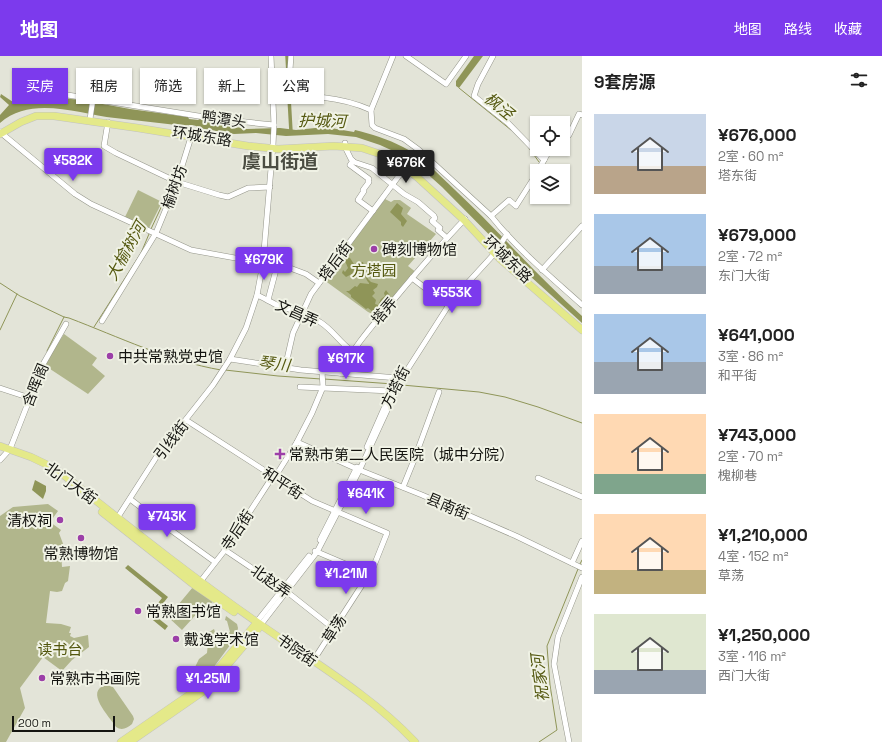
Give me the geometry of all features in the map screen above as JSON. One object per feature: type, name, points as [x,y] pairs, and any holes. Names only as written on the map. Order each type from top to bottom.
[{"type":"main road","name":"环城东路","points":[[0,133],[17,121],[34,114],[52,114],[108,123]]},
{"type":"main road","name":"环城东路","points":[[0,133],[36,116],[54,116],[273,147],[345,145],[362,146],[386,153],[406,166],[465,219],[582,330]]},
{"type":"main road","name":"环城东路","points":[[496,248],[512,266],[582,326]]},
{"type":"main road","name":"北门大街","points":[[0,446],[31,457],[56,469],[116,520]]},
{"type":"main road","name":"北门大街","points":[[0,449],[9,450]]},
{"type":"main road","name":"书院街","points":[[116,520],[257,626],[368,706],[396,729],[408,742]]},
{"type":"main road","name":"书院街","points":[[116,520],[193,584],[313,661],[399,725],[415,742]]},
{"type":"main road","points":[[121,742],[205,684],[257,626]]},
{"type":"main road","points":[[130,742],[208,688],[257,626]]},
{"type":"street","name":"引线街","points":[[271,56],[271,68]]},
{"type":"street","points":[[290,68],[291,56]]},
{"type":"street","points":[[393,56],[371,110],[372,124],[375,128],[404,139],[419,150],[491,216],[542,270],[582,306]]},
{"type":"street","points":[[406,56],[446,84],[466,56]]},
{"type":"street","points":[[493,56],[478,84],[474,96],[508,123],[544,160]]},
{"type":"street","points":[[324,96],[360,105],[371,110]]},
{"type":"street","points":[[90,119],[92,104]]},
{"type":"street","name":"鸭潭头","points":[[124,104],[217,119],[274,125]]},
{"type":"street","name":"引线街","points":[[116,520],[157,456],[222,372],[246,328],[257,295],[263,263],[273,147],[274,125],[273,104]]},
{"type":"street","points":[[570,133],[579,114],[582,115]]},
{"type":"street","points":[[108,123],[104,146],[177,182],[228,197],[248,188],[270,187]]},
{"type":"street","points":[[0,133],[75,194],[91,204],[192,250],[290,268],[306,274],[319,283]]},
{"type":"street","name":"榆树坊","points":[[102,321],[155,233],[177,182],[191,135]]},
{"type":"street","points":[[345,145],[350,159],[372,168],[404,194],[418,202],[434,216],[435,218],[432,221],[440,228],[438,230],[447,238]]},
{"type":"street","points":[[542,164],[546,156]]},
{"type":"street","points":[[353,161],[350,165],[369,179],[369,182],[358,200],[373,211]]},
{"type":"street","name":"塔后街","points":[[285,368],[292,338],[311,294],[406,166]]},
{"type":"street","points":[[491,216],[509,200],[516,206],[530,184]]},
{"type":"street","name":"塔弄","points":[[340,373],[352,351],[412,278],[465,219]]},
{"type":"street","points":[[542,270],[582,226]]},
{"type":"street","points":[[496,248],[507,234]]},
{"type":"street","name":"方塔街","points":[[257,626],[315,552],[358,469],[396,384],[446,304],[496,248]]},
{"type":"street","name":"方塔街","points":[[396,384],[452,300],[496,248]]},
{"type":"street","points":[[268,300],[277,266]]},
{"type":"street","points":[[412,278],[446,304]]},
{"type":"street","name":"文昌弄","points":[[257,295],[280,306],[302,312],[320,322],[352,351]]},
{"type":"street","name":"含晖阁","points":[[9,450],[40,369],[66,324]]},
{"type":"street","points":[[230,359],[285,368],[340,373],[396,384]]},
{"type":"street","points":[[322,372],[322,385]]},
{"type":"street","points":[[300,387],[322,385],[396,384]]},
{"type":"street","name":"寺后街","points":[[200,582],[225,550],[297,442],[312,413],[322,385]]},
{"type":"street","points":[[0,388],[30,398]]},
{"type":"street","points":[[403,487],[438,392]]},
{"type":"street","name":"和平街","points":[[186,420],[312,501],[387,533]]},
{"type":"street","name":"县南街","points":[[297,442],[516,536],[582,568]]},
{"type":"street","points":[[0,460],[9,450]]},
{"type":"street","points":[[538,478],[582,498]]},
{"type":"street","points":[[130,499],[215,562]]},
{"type":"street","name":"草荡","points":[[313,661],[373,568],[387,533]]},
{"type":"street","points":[[573,564],[582,541]]},
{"type":"street","name":"北赵弄","points":[[225,550],[285,590],[334,629]]},
{"type":"street","points":[[315,552],[368,574]]},
{"type":"street","points":[[570,742],[554,664],[558,637],[582,577]]},
{"type":"green space","points":[[138,190],[162,202],[149,228],[125,217]]},
{"type":"green space","name":"方塔园","points":[[385,199],[391,202],[394,200],[400,200],[411,208],[407,214],[436,234],[408,266],[417,273],[379,317],[368,312],[324,280]]},
{"type":"green space","points":[[64,334],[97,358],[92,365],[105,376],[88,394],[44,365]]},
{"type":"green space","name":"读书台","points":[[48,504],[58,511],[50,522],[61,530],[59,533],[65,549],[61,552],[62,567],[70,566],[68,581],[65,583],[62,591],[50,591],[46,623],[61,624],[71,627],[69,633],[71,633],[70,636],[74,638],[88,635],[89,647],[72,660],[62,671],[43,657],[20,688],[25,708],[6,742],[0,742],[0,516],[13,507]]},
{"type":"green space","points":[[193,587],[213,602],[201,609],[182,630],[168,617]]},
{"type":"green space","points":[[226,616],[237,624],[238,628],[236,637],[208,675],[197,685],[186,672],[194,669],[199,659],[207,653],[209,632],[214,629],[216,635],[221,637],[230,632],[227,621],[225,620]]},
{"type":"green space","points":[[106,685],[113,687],[133,716],[134,719],[132,724],[126,728],[120,729],[116,727],[100,704],[97,693],[100,688]]},
{"type":"shaded area","name":"枫泾","points":[[474,56],[483,56],[459,88],[456,86],[456,81]]},
{"type":"shaded area","points":[[1,94],[12,101],[12,104],[68,104],[68,99],[76,99],[76,104],[103,104],[188,117],[189,119],[200,119],[247,129],[280,128],[296,130],[325,127],[354,132],[355,130],[385,139],[410,151],[437,172],[565,301],[582,316],[582,323],[530,276],[442,187],[423,170],[402,155],[380,145],[356,137],[328,134],[286,136],[256,133],[234,134],[199,128],[193,125],[185,126],[115,118],[56,108],[26,110],[13,115],[0,123],[0,115],[9,105],[0,97]]},
{"type":"shaded area","points":[[397,203],[403,208],[401,214],[407,221],[403,227],[401,222],[390,212]]},
{"type":"shaded area","points":[[343,256],[350,258],[356,267],[363,262],[368,279],[371,282],[378,284],[373,290],[375,293],[372,296],[376,300],[375,304],[378,305],[381,299],[385,296],[384,293],[386,290],[391,297],[379,311],[376,309],[373,312],[368,308],[366,309],[346,291],[349,291],[355,286],[357,287],[360,283],[369,283],[361,271],[354,270],[352,274],[346,277],[342,273],[343,270],[345,272],[348,268]]},
{"type":"shaded area","points":[[35,480],[46,486],[43,499],[32,490]]},
{"type":"shaded area","points":[[128,565],[168,597],[154,615],[168,626],[165,630],[148,616],[162,598],[125,568]]},
{"type":"waterway","points":[[287,56],[288,68]]},
{"type":"waterway","name":"枫泾","points":[[459,88],[511,130]]},
{"type":"waterway","name":"护城河","points":[[289,104],[291,132]]},
{"type":"waterway","name":"枫泾","points":[[529,148],[539,162]]},
{"type":"waterway","name":"大榆树河","points":[[151,229],[172,184]]},
{"type":"waterway","name":"大榆树河","points":[[94,327],[141,253],[149,234]]},
{"type":"waterway","name":"琴川","points":[[0,283],[20,296],[64,317],[163,355],[221,370]]},
{"type":"waterway","points":[[0,330],[17,294]]},
{"type":"waterway","points":[[47,351],[64,317]]},
{"type":"waterway","name":"琴川","points":[[225,370],[321,379]]},
{"type":"waterway","name":"琴川","points":[[324,379],[393,384]]},
{"type":"waterway","name":"琴川","points":[[402,385],[479,392],[505,397],[582,423]]},
{"type":"waterway","name":"祝家河","points":[[580,564],[582,560]]},
{"type":"waterway","name":"祝家河","points":[[539,742],[557,730],[550,685],[547,646],[578,569]]},
{"type":"place","name":"碑刻博物馆","points":[[374,249]]},
{"type":"place","name":"中共常熟党史馆","points":[[110,356]]},
{"type":"place","name":"常熟市第二人民医院（城中分院）","points":[[280,454]]},
{"type":"place","name":"清权祠","points":[[60,520]]},
{"type":"place","name":"常熟博物馆","points":[[81,538]]},
{"type":"place","name":"常熟图书馆","points":[[138,611]]},
{"type":"place","name":"戴逸学术馆","points":[[176,639]]},
{"type":"place","name":"常熟市书画院","points":[[42,678]]},
{"type":"district","name":"虞山街道","points":[[280,161]]}]
